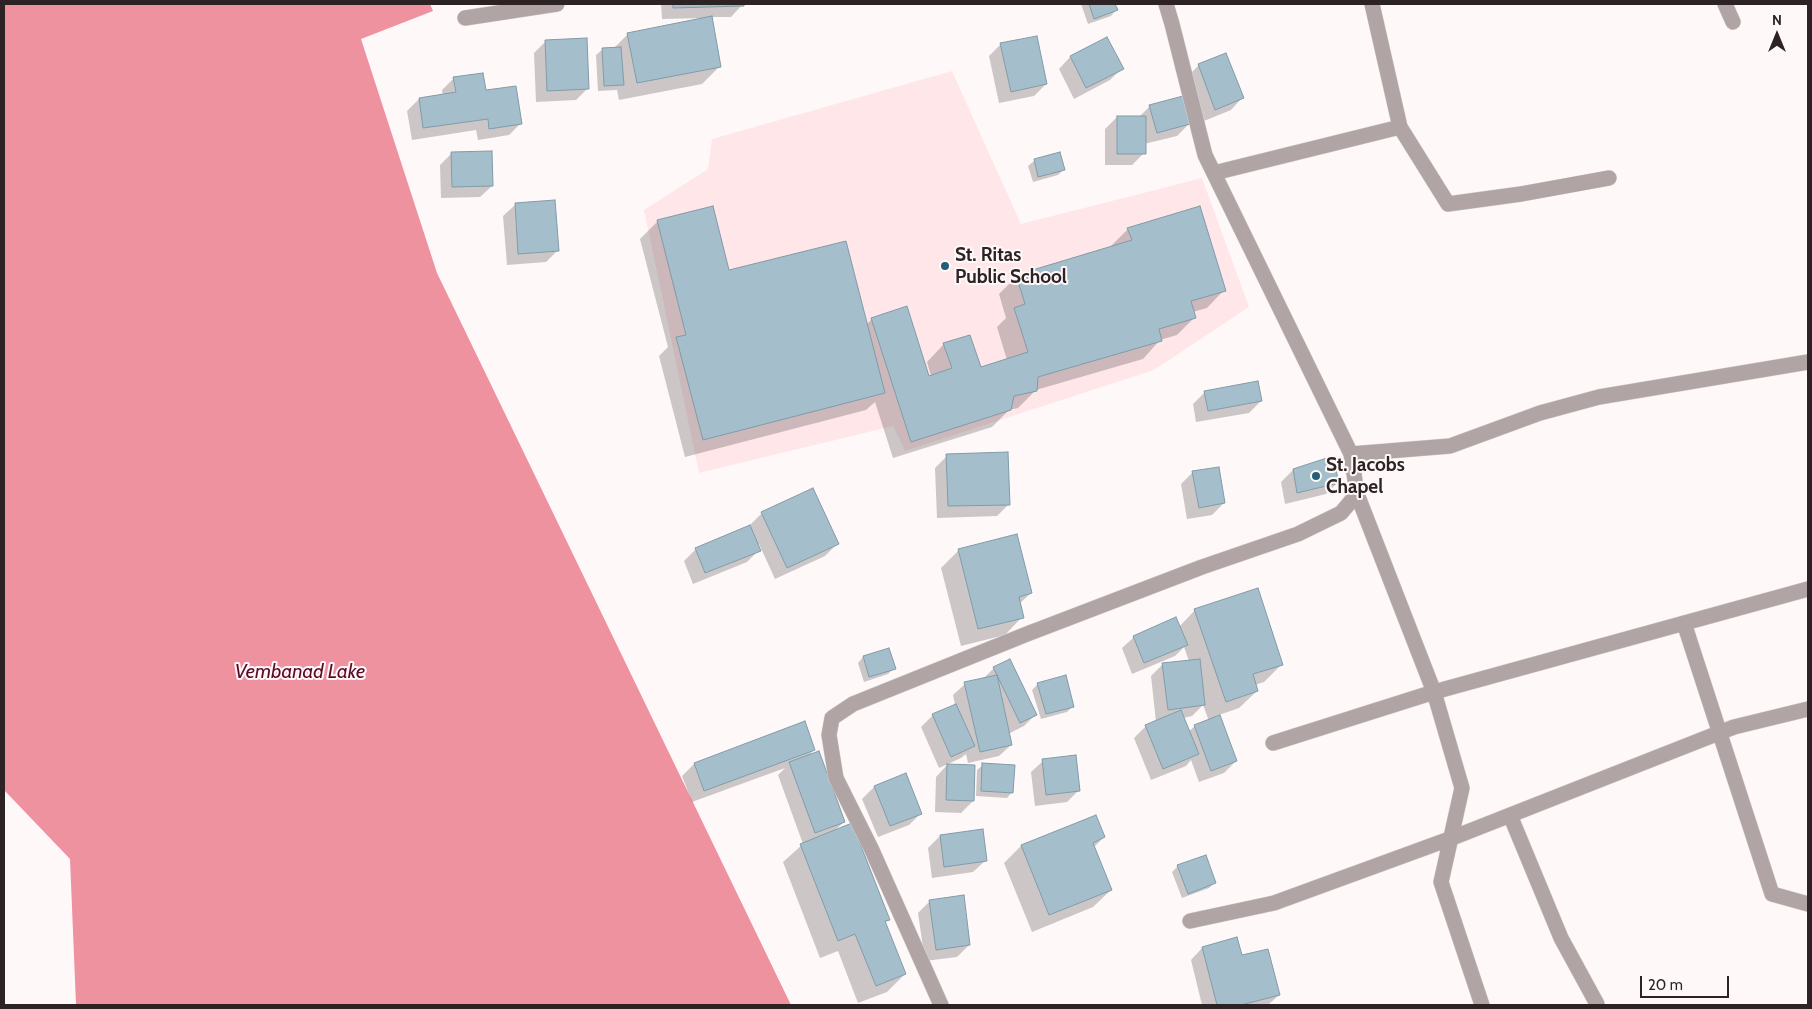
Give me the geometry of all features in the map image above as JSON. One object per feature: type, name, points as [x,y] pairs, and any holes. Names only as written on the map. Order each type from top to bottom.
[{"type":"street","points":[[465,18],[557,4]]},
{"type":"street","points":[[1166,4],[1205,156],[1351,454],[1357,494],[1434,692],[1462,788],[1442,882],[1482,1005]]},
{"type":"street","points":[[1372,4],[1400,127],[1448,204],[1521,194],[1609,178]]},
{"type":"street","points":[[1725,4],[1733,22]]},
{"type":"street","points":[[1214,173],[1400,127]]},
{"type":"street","points":[[1351,454],[1450,446],[1540,413],[1599,397],[1808,362]]},
{"type":"street","points":[[941,1005],[871,848],[836,778],[828,735],[832,718],[853,704],[1027,634],[1202,567],[1298,534],[1341,513],[1357,494]]},
{"type":"street","points":[[1273,743],[1434,692],[1808,589]]},
{"type":"street","points":[[1684,623],[1772,894],[1808,904]]},
{"type":"street","points":[[1190,921],[1274,903],[1452,838],[1720,732],[1808,709]]},
{"type":"street","points":[[1510,815],[1561,938],[1597,1004]]},
{"type":"shaded area","name":"St. Ritas Public School","points":[[952,71],[1021,224],[1202,178],[1249,307],[1154,370],[905,451],[893,426],[699,473],[644,210],[708,169],[712,139]]},
{"type":"water","name":"Vembanad Lake","points":[[4,4],[430,4],[433,11],[361,39],[437,273],[791,1005],[76,1005],[70,859],[4,790]]},
{"type":"building","points":[[673,4],[744,4],[744,6],[673,8]]},
{"type":"building","points":[[1089,4],[1115,4],[1118,10],[1094,19]]},
{"type":"building","points":[[712,16],[721,67],[637,83],[627,33]]},
{"type":"building","points":[[1037,36],[1047,84],[1011,92],[1000,43]]},
{"type":"building","points":[[1107,37],[1124,69],[1086,88],[1070,56]]},
{"type":"building","points":[[587,38],[589,89],[547,91],[545,40]]},
{"type":"building","points":[[621,47],[624,85],[604,86],[602,48]]},
{"type":"building","points":[[1226,53],[1244,98],[1215,110],[1198,64]]},
{"type":"building","points":[[483,73],[486,90],[516,86],[522,124],[489,129],[488,119],[423,128],[419,98],[456,92],[453,77]]},
{"type":"building","points":[[1183,96],[1190,124],[1157,133],[1149,105]]},
{"type":"building","points":[[1117,116],[1146,116],[1146,154],[1117,154]]},
{"type":"building","points":[[492,151],[493,186],[452,187],[451,152]]},
{"type":"building","points":[[1060,152],[1065,170],[1038,177],[1034,159]]},
{"type":"building","points":[[555,200],[559,251],[518,254],[515,203]]},
{"type":"building","points":[[713,206],[729,270],[846,241],[885,393],[703,440],[676,337],[686,335],[657,220]]},
{"type":"building","name":"St. Ritas Public School","points":[[1200,206],[1226,291],[1191,301],[1196,318],[1159,329],[1162,341],[1038,377],[1037,391],[1014,396],[1011,410],[911,442],[871,318],[907,306],[929,376],[952,368],[943,343],[970,335],[981,367],[1028,352],[1014,308],[1025,304],[1016,275],[1132,240],[1127,228]]},
{"type":"building","points":[[1258,381],[1262,401],[1208,411],[1204,391]]},
{"type":"building","points":[[1008,452],[1010,505],[948,506],[946,454]]},
{"type":"building","name":"St. Jacobs Chapel","points":[[1333,456],[1339,483],[1297,493],[1293,469]]},
{"type":"building","points":[[1219,467],[1225,503],[1199,508],[1192,471]]},
{"type":"building","points":[[813,488],[839,544],[787,568],[761,512]]},
{"type":"building","points":[[750,525],[761,551],[705,573],[695,548]]},
{"type":"building","points":[[1017,534],[1032,593],[1019,597],[1024,618],[978,629],[958,549]]},
{"type":"building","points":[[1258,588],[1283,665],[1253,674],[1258,691],[1226,702],[1194,609]]},
{"type":"building","points":[[1176,617],[1188,645],[1144,663],[1133,636]]},
{"type":"building","points":[[889,648],[896,669],[869,677],[863,656]]},
{"type":"building","points":[[1010,659],[1037,715],[1020,723],[993,667]]},
{"type":"building","points":[[1200,659],[1205,705],[1168,710],[1162,663]]},
{"type":"building","points":[[997,675],[1012,745],[980,752],[964,682]]},
{"type":"building","points":[[1066,675],[1074,707],[1046,714],[1037,683]]},
{"type":"building","points":[[956,704],[975,746],[951,757],[932,714]]},
{"type":"building","points":[[1181,710],[1199,754],[1163,769],[1145,725]]},
{"type":"building","points":[[1220,715],[1237,761],[1211,771],[1194,725]]},
{"type":"building","points":[[805,721],[815,750],[704,791],[694,763]]},
{"type":"building","points":[[819,751],[845,822],[815,833],[789,762]]},
{"type":"building","points":[[1076,755],[1080,791],[1046,795],[1042,759]]},
{"type":"building","points":[[982,763],[1015,765],[1013,793],[981,791]]},
{"type":"building","points":[[947,764],[975,765],[974,801],[946,800]]},
{"type":"building","points":[[906,773],[922,814],[890,826],[874,786]]},
{"type":"building","points":[[1096,815],[1105,837],[1093,843],[1112,890],[1049,915],[1021,845]]},
{"type":"building","points":[[852,823],[890,920],[885,921],[906,974],[876,986],[855,934],[838,941],[800,844]]},
{"type":"building","points":[[983,829],[987,861],[944,867],[940,835]]},
{"type":"building","points":[[1206,855],[1216,883],[1188,894],[1177,865]]},
{"type":"building","points":[[964,895],[970,945],[936,950],[929,900]]},
{"type":"building","points":[[1237,937],[1242,955],[1268,949],[1280,995],[1241,1005],[1217,1005],[1202,947]]},
{"type":"place","name":"St. Ritas Public School","points":[[945,266]]},
{"type":"place","name":"St. Jacobs Chapel","points":[[1316,476]]}]
